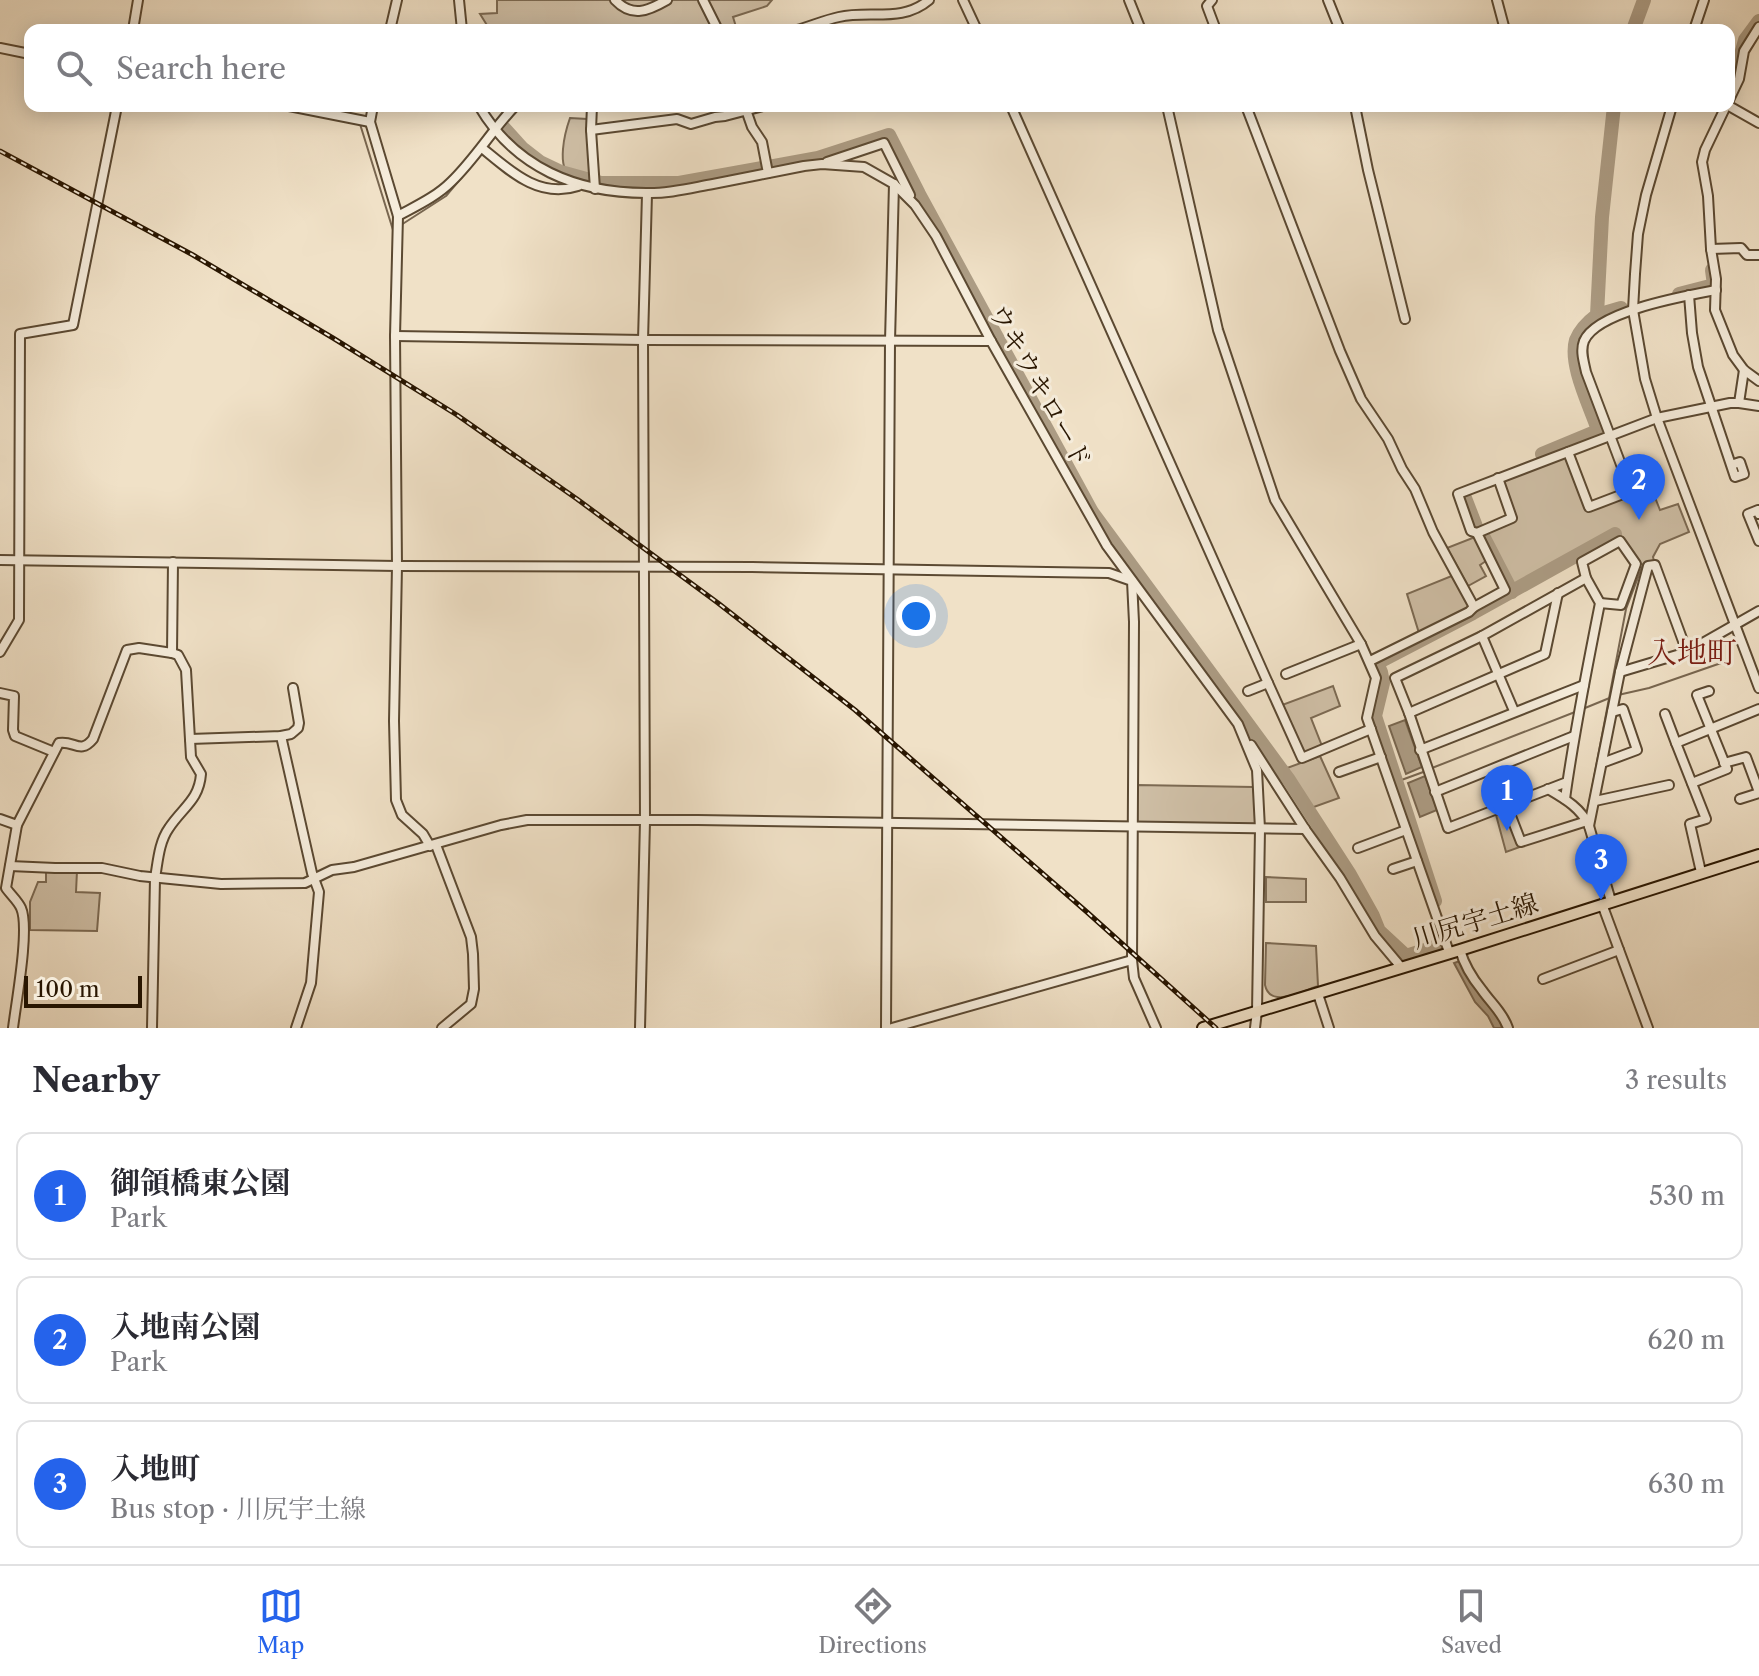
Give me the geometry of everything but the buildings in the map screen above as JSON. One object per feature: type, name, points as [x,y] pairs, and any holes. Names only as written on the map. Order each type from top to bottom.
[{"type":"main road","name":"川尻宇土線","points":[[1203,1028],[1701,872],[1758,857]]},
{"type":"street","points":[[134,24],[138,0]]},
{"type":"street","points":[[391,24],[397,0]]},
{"type":"street","points":[[459,0],[461,24]]},
{"type":"street","points":[[615,0],[631,12],[651,9],[667,0]]},
{"type":"street","points":[[703,0],[715,24]]},
{"type":"street","points":[[815,24],[840,16],[892,15],[911,11],[929,0]]},
{"type":"street","points":[[963,0],[974,24]]},
{"type":"street","points":[[1129,0],[1139,24]]},
{"type":"street","points":[[1212,0],[1207,6],[1214,24]]},
{"type":"street","points":[[1328,0],[1338,24]]},
{"type":"street","points":[[1497,0],[1503,24]]},
{"type":"street","points":[[1696,24],[1704,0]]},
{"type":"street","points":[[1735,88],[1744,51],[1755,40],[1759,27]]},
{"type":"street","points":[[0,48],[24,53]]},
{"type":"street","points":[[1735,108],[1759,123]]},
{"type":"street","points":[[0,652],[19,620],[20,334],[73,325],[116,112]]},
{"type":"street","points":[[319,112],[370,122]]},
{"type":"street","points":[[372,112],[370,122],[398,216],[395,336],[396,800],[402,815],[433,845],[471,937],[473,954],[471,1004],[442,1028]]},
{"type":"street","name":"ウキウキロード","points":[[483,112],[509,144],[534,164],[579,186],[647,194],[822,164],[864,167],[894,184],[915,205],[936,236],[991,341],[1107,546],[1238,724],[1257,770],[1260,829],[1255,1028]]},
{"type":"street","points":[[398,216],[449,184],[510,112]]},
{"type":"street","points":[[592,112],[595,189]]},
{"type":"street","points":[[591,130],[677,119],[691,124],[736,112]]},
{"type":"street","points":[[747,112],[762,142],[768,173]]},
{"type":"street","points":[[1014,112],[1302,758],[1371,729]]},
{"type":"street","points":[[1168,112],[1218,330],[1275,500],[1370,661],[1376,678],[1367,718],[1417,861],[1454,951],[1463,958],[1480,988],[1505,1018],[1508,1028]]},
{"type":"street","points":[[1248,112],[1361,399],[1388,439],[1474,607]]},
{"type":"street","points":[[1356,112],[1405,319]]},
{"type":"street","points":[[1670,112],[1638,234],[1633,310],[1645,379],[1657,418],[1734,623],[1753,659],[1759,688]]},
{"type":"street","points":[[1724,112],[1702,162],[1716,279],[1715,310],[1733,355],[1744,370],[1759,381]]},
{"type":"street","points":[[822,164],[884,143],[915,205]]},
{"type":"street","points":[[482,148],[524,180],[549,190],[579,186]]},
{"type":"street","points":[[894,184],[890,341],[889,1028],[1132,960]]},
{"type":"street","points":[[640,1028],[645,821],[643,340],[647,194]]},
{"type":"street","points":[[1711,249],[1741,248],[1747,255],[1759,255]]},
{"type":"street","points":[[1568,452],[1589,507],[1631,491],[1586,372],[1583,343],[1590,332],[1607,320],[1633,310],[1716,290]]},
{"type":"street","points":[[1689,295],[1698,367],[1731,465]]},
{"type":"street","points":[[395,336],[991,341]]},
{"type":"street","points":[[1739,403],[1744,370]]},
{"type":"street","points":[[1498,478],[1512,518],[1477,533],[1471,531],[1458,494],[1498,478],[1657,418],[1739,403],[1759,406]]},
{"type":"street","points":[[1759,514],[1758,510],[1748,514],[1756,522],[1759,541]]},
{"type":"street","points":[[1370,661],[1469,612],[1505,590],[1477,533]]},
{"type":"street","points":[[1565,799],[1600,603],[1586,578],[1582,562],[1620,541],[1636,564],[1621,605],[1600,603]]},
{"type":"street","points":[[0,560],[1109,573],[1132,581],[1132,960],[1134,978],[1156,1028]]},
{"type":"street","points":[[172,653],[173,562]]},
{"type":"street","points":[[1588,824],[1620,672],[1648,566],[1655,565],[1687,652]]},
{"type":"street","points":[[1567,782],[1448,828],[1395,678],[1482,636],[1586,578]]},
{"type":"street","points":[[1409,713],[1545,654],[1558,593]]},
{"type":"street","points":[[1620,672],[1687,652],[1759,611]]},
{"type":"street","points":[[1482,636],[1514,711]]},
{"type":"street","points":[[1286,674],[1361,644]]},
{"type":"street","points":[[13,1028],[23,917],[21,907],[3,888],[17,825],[59,743],[81,748],[93,739],[127,650],[139,648],[178,655],[186,670],[191,757],[201,774],[196,795],[168,829],[158,855],[152,1028]]},
{"type":"street","points":[[1248,691],[1268,683]]},
{"type":"street","points":[[1420,750],[1584,685]]},
{"type":"street","points":[[190,739],[291,734],[298,728],[293,688]]},
{"type":"street","points":[[1692,783],[1727,769],[1697,695],[1709,691]]},
{"type":"street","points":[[0,693],[14,696],[15,736],[54,752]]},
{"type":"street","points":[[1602,763],[1637,750],[1623,709],[1612,712]]},
{"type":"street","points":[[1676,743],[1759,709]]},
{"type":"street","points":[[1665,714],[1706,819],[1690,824],[1701,872]]},
{"type":"street","points":[[1238,724],[1375,936],[1401,967]]},
{"type":"street","points":[[281,736],[319,892],[311,983],[296,1028]]},
{"type":"street","points":[[1435,792],[1574,736]]},
{"type":"street","points":[[1339,772],[1381,757]]},
{"type":"street","points":[[1724,763],[1746,757],[1759,792],[1740,799]]},
{"type":"street","points":[[1595,801],[1669,785]]},
{"type":"street","points":[[1548,789],[1583,814],[1588,824],[1619,950],[1648,1028]]},
{"type":"street","points":[[1507,806],[1521,842],[1588,824]]},
{"type":"street","points":[[0,819],[17,825]]},
{"type":"street","points":[[10,866],[102,868],[155,878],[221,884],[305,883],[332,870],[354,867],[527,820],[1305,829]]},
{"type":"street","points":[[1358,848],[1406,830]]},
{"type":"street","points":[[1393,869],[1417,861]]},
{"type":"street","points":[[1543,979],[1619,950]]},
{"type":"street","points":[[1318,994],[1329,1028]]},
{"type":"shaded area","points":[[497,0],[772,0],[767,6],[733,17],[735,24],[486,24],[480,14],[497,13]]},
{"type":"shaded area","points":[[570,118],[587,119],[591,183],[571,177],[564,166],[563,149]]},
{"type":"shaded area","points":[[1568,452],[1589,507],[1631,491],[1636,502],[1654,495],[1660,510],[1678,504],[1689,532],[1660,544],[1653,557],[1655,565],[1636,564],[1616,531],[1514,586],[1484,530],[1512,518],[1498,478]]},
{"type":"shaded area","points":[[1475,537],[1486,561],[1480,565],[1486,576],[1468,586],[1447,548]]},
{"type":"shaded area","points":[[1454,575],[1470,606],[1469,610],[1419,633],[1407,594]]},
{"type":"shaded area","points":[[1333,686],[1340,706],[1311,718],[1322,746],[1303,754],[1282,705]]},
{"type":"shaded area","points":[[1405,720],[1422,767],[1406,774],[1389,726]]},
{"type":"shaded area","points":[[1320,756],[1339,798],[1311,808],[1287,768]]},
{"type":"shaded area","points":[[1425,776],[1437,810],[1420,817],[1408,783]]},
{"type":"shaded area","points":[[1137,785],[1253,787],[1256,827],[1136,822]]},
{"type":"shaded area","points":[[1507,811],[1520,847],[1506,852],[1496,815]]},
{"type":"shaded area","points":[[46,871],[77,871],[76,892],[100,893],[97,931],[30,930],[30,902],[38,882],[46,882]]},
{"type":"shaded area","points":[[1266,877],[1306,879],[1306,902],[1266,902]]},
{"type":"shaded area","points":[[1266,943],[1316,946],[1318,986],[1280,997],[1268,992],[1265,985]]},
{"type":"shaded area","points":[[1460,961],[1502,1028],[1494,1028],[1475,1002],[1454,963]]},
{"type":"waterway","points":[[1635,24],[1644,0]]},
{"type":"waterway","points":[[1739,62],[1745,40],[1759,21]]},
{"type":"waterway","points":[[1542,454],[1595,432],[1597,427],[1581,384],[1575,350],[1580,333],[1597,315],[1602,217],[1613,112]]},
{"type":"waterway","points":[[360,124],[393,230]]},
{"type":"waterway","points":[[503,127],[540,162],[561,172],[601,183],[679,183],[818,158],[889,135],[1092,512],[1289,780],[1349,873],[1379,931],[1406,956],[1441,945]]},
{"type":"waterway","points":[[486,148],[497,134]]},
{"type":"waterway","points":[[401,225],[446,196],[482,153]]},
{"type":"waterway","points":[[1679,294],[1714,285],[1712,270]]},
{"type":"waterway","points":[[1597,315],[1621,308]]},
{"type":"waterway","points":[[1465,498],[1477,529]]},
{"type":"waterway","points":[[1435,901],[1375,716],[1383,683],[1377,663],[1615,534]]},
{"type":"waterway","points":[[1483,536],[1512,592]]},
{"type":"waterway","points":[[1588,809],[1626,609],[1642,567]]},
{"type":"waterway","points":[[1618,695],[1649,688],[1724,662]]},
{"type":"waterway","points":[[1585,708],[1612,697]]},
{"type":"waterway","points":[[1432,768],[1575,712]]},
{"type":"waterway","points":[[1396,782],[1426,771]]},
{"type":"railway","points":[[0,151],[193,255],[333,338],[457,415],[577,499],[718,603],[855,710],[1216,1028]]},
{"type":"place","name":"入地南公園","points":[[1639,520]]},
{"type":"place","name":"御領橋東公園","points":[[1507,831]]},
{"type":"place","name":"入地町","points":[[1601,900]]},
{"type":"district","name":"入地町","points":[[1692,653]]}]
